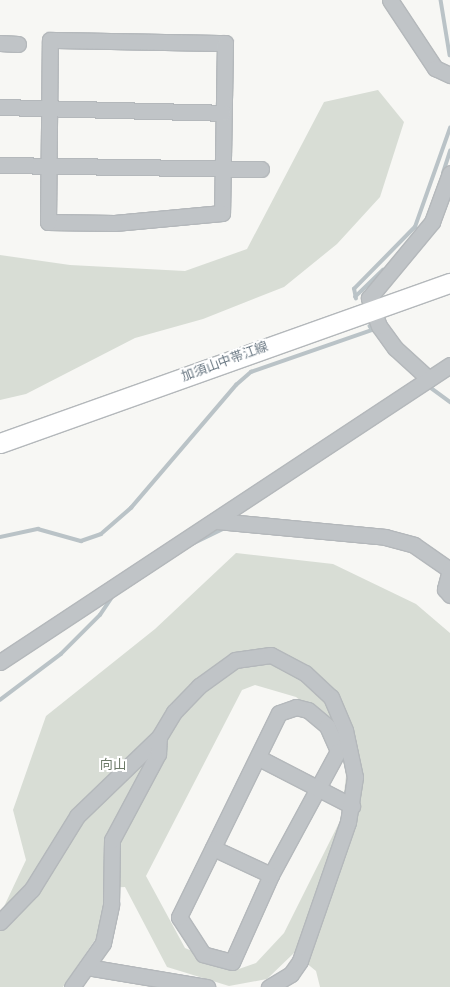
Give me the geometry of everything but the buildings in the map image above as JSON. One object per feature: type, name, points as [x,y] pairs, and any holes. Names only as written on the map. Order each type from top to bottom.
[{"type":"main road","name":"加須山中帯江線","points":[[0,443],[450,283]]},
{"type":"street","points":[[390,0],[435,68],[450,75]]},
{"type":"street","points":[[50,40],[225,43],[222,213],[114,223],[48,222],[49,108],[50,40]]},
{"type":"street","points":[[0,43],[18,44]]},
{"type":"street","points":[[0,107],[223,113]]},
{"type":"street","points":[[0,165],[222,169],[261,167]]},
{"type":"street","points":[[426,382],[395,348],[371,310],[369,298],[372,290],[407,256],[432,222],[450,173]]},
{"type":"street","points":[[0,662],[217,521],[450,365]]},
{"type":"street","points":[[217,521],[386,537],[414,545],[450,570],[445,589],[450,595]]},
{"type":"street","points":[[0,922],[32,889],[77,816],[159,737],[174,712],[217,671],[255,655],[287,661],[320,685],[339,711],[355,777],[352,806],[300,961],[290,974],[269,987]]},
{"type":"street","points":[[287,708],[308,710],[327,726],[338,751],[271,875],[232,962],[203,954],[179,916],[258,758],[279,713],[287,708]]},
{"type":"street","points":[[72,987],[103,943],[111,904],[112,840],[158,754],[159,737]]},
{"type":"street","points":[[258,758],[352,806]]},
{"type":"street","points":[[213,848],[271,875]]},
{"type":"street","points":[[87,967],[176,984],[207,987]]},
{"type":"green space","points":[[378,90],[404,122],[380,197],[337,244],[284,287],[203,319],[135,338],[26,394],[0,400],[0,255],[70,265],[185,271],[247,249],[324,102]]},
{"type":"green space","name":"向山","points":[[236,553],[333,564],[416,604],[450,633],[450,987],[320,987],[316,971],[294,953],[267,979],[229,986],[167,967],[125,887],[105,888],[101,931],[63,987],[0,987],[0,915],[26,860],[13,810],[46,716],[155,629]],"holes":[[[255,685],[296,697],[325,720],[341,746],[346,776],[341,819],[284,933],[256,963],[236,970],[185,948],[146,876],[242,690]]]},
{"type":"waterway","points":[[441,0],[450,55]]},
{"type":"waterway","points":[[356,299],[354,289],[415,227],[450,128]]},
{"type":"waterway","points":[[443,173],[450,151]]},
{"type":"waterway","points":[[355,297],[383,270]]},
{"type":"waterway","points":[[0,537],[38,529],[81,541],[101,534],[131,508],[236,385],[251,372],[372,330],[370,327]]},
{"type":"waterway","points":[[427,385],[450,402]]},
{"type":"waterway","points":[[190,545],[225,528]]},
{"type":"waterway","points":[[125,588],[178,553]]},
{"type":"waterway","points":[[0,700],[61,654],[100,615],[113,596]]}]
